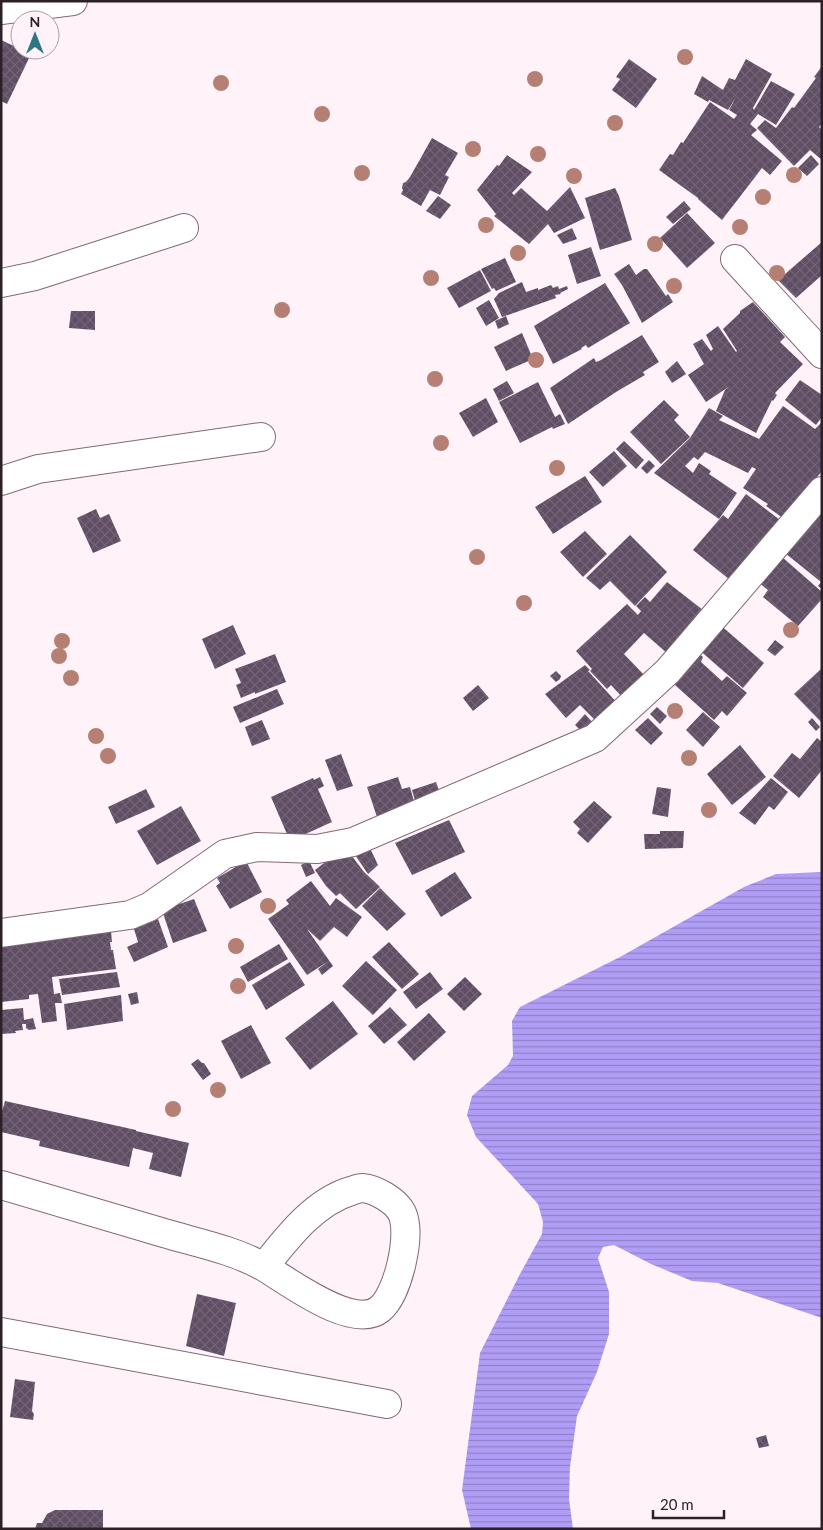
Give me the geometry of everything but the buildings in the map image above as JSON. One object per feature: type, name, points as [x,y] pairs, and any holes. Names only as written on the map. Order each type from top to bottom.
[{"type":"street","points":[[1,10],[73,1]]},
{"type":"street","points":[[1,282],[35,276],[184,228]]},
{"type":"street","points":[[734,259],[822,354]]},
{"type":"street","points":[[1,481],[38,469],[261,437]]},
{"type":"street","points":[[1,933],[130,915],[150,907],[225,854],[242,849],[257,847],[317,849],[353,842],[595,738],[668,671],[822,492]]},
{"type":"street","points":[[1,1185],[218,1249],[264,1267],[298,1289],[348,1313],[365,1315],[378,1311],[386,1303],[396,1281],[402,1259],[405,1229],[402,1212],[385,1195],[362,1188],[343,1194],[327,1203],[306,1219],[286,1239],[264,1267]]},
{"type":"street","points":[[1,1332],[387,1404]]},
{"type":"shaded area","points":[[822,872],[822,1318],[718,1283],[692,1281],[651,1264],[614,1245],[603,1247],[598,1258],[609,1292],[609,1334],[597,1372],[577,1416],[570,1467],[569,1499],[573,1529],[471,1529],[462,1490],[480,1353],[542,1234],[543,1222],[538,1204],[476,1137],[467,1115],[472,1096],[508,1065],[513,1056],[512,1021],[520,1007],[620,957],[744,887],[776,874]]}]
